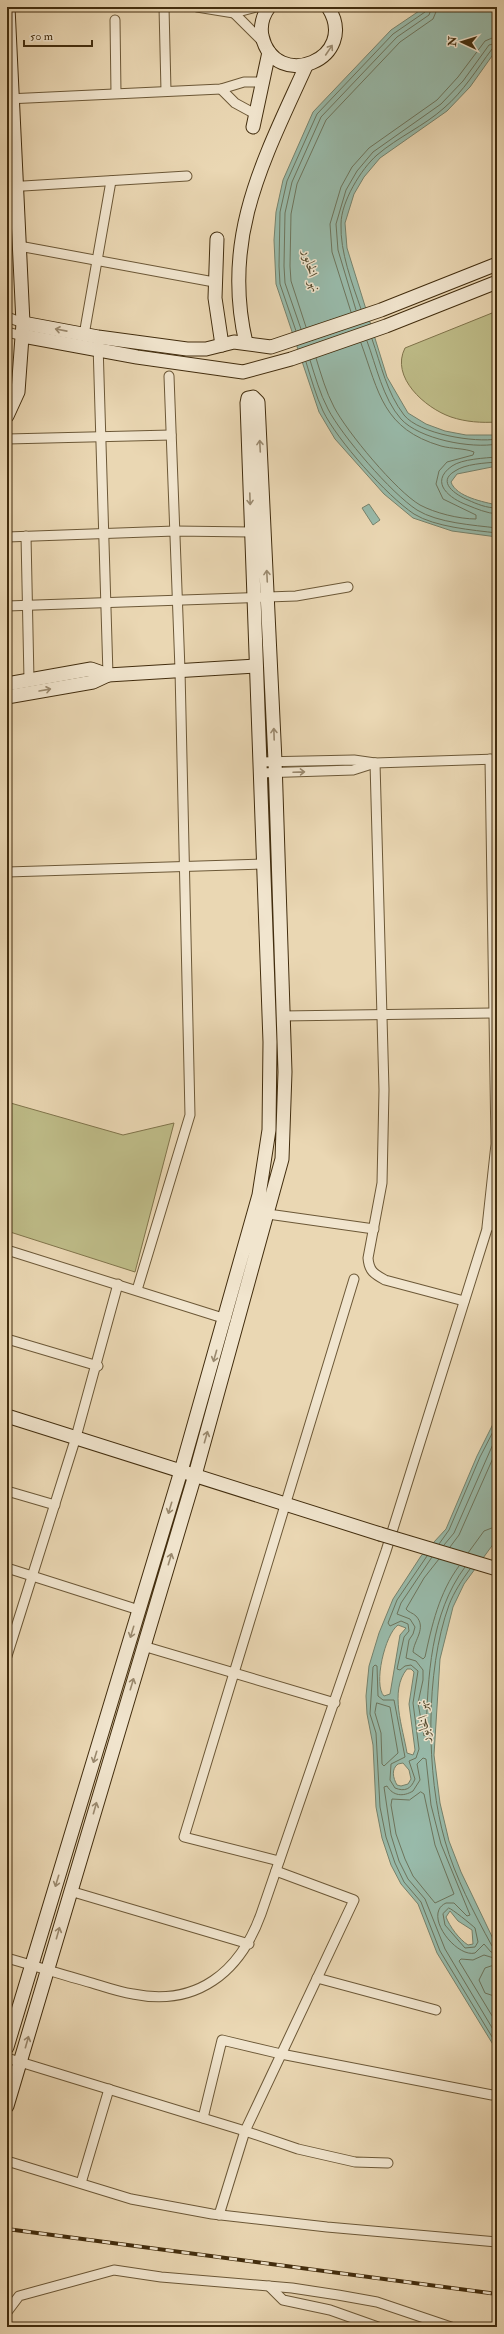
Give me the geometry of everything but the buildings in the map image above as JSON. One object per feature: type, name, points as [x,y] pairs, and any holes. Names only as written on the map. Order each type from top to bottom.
[{"type":"street","points":[[7,416],[23,329],[19,246],[11,186],[8,7]]},
{"type":"street","points":[[164,7],[166,91]]},
{"type":"street","points":[[196,7],[234,13],[256,7]]},
{"type":"street","points":[[253,127],[257,115],[263,82],[267,47],[261,31],[263,20],[269,7]]},
{"type":"street","points":[[234,13],[286,64],[306,66],[321,59],[332,46],[336,25],[328,7]]},
{"type":"street","points":[[115,20],[116,93]]},
{"type":"street","points":[[246,343],[240,316],[239,294],[245,217],[258,176],[306,66]]},
{"type":"street","points":[[9,98],[221,89],[244,82],[263,82]]},
{"type":"street","points":[[221,89],[235,103],[257,115]]},
{"type":"street","points":[[11,186],[187,176]]},
{"type":"street","points":[[84,335],[111,181]]},
{"type":"street","points":[[217,239],[214,282],[216,314],[222,344]]},
{"type":"street","points":[[19,246],[214,282]]},
{"type":"street","points":[[7,332],[23,329],[84,335],[98,343],[187,349],[206,349],[222,344],[246,343],[264,348],[285,344],[381,310],[497,264]]},
{"type":"street","points":[[7,317],[23,329],[98,343],[232,372],[253,370],[291,359],[386,326],[497,282]]},
{"type":"street","points":[[408,300],[414,315]]},
{"type":"street","points":[[98,343],[108,675]]},
{"type":"street","points":[[137,1290],[190,1115],[180,670],[169,376]]},
{"type":"street","points":[[7,2047],[181,1471],[232,1321],[268,1214],[282,1159],[284,1137],[285,1072],[275,767],[258,402],[253,397],[248,398],[247,403],[270,1042],[269,1130],[260,1195],[232,1321],[196,1475],[143,1646],[70,1891],[21,2063],[7,2106]]},
{"type":"street","points":[[7,439],[171,435]]},
{"type":"street","points":[[7,537],[175,531],[251,532]]},
{"type":"street","points":[[26,536],[29,680]]},
{"type":"street","points":[[7,606],[268,598],[296,596],[348,587]]},
{"type":"street","points":[[7,697],[93,682],[108,675],[256,666]]},
{"type":"street","points":[[7,684],[91,669],[108,675]]},
{"type":"street","points":[[7,1958],[132,1994],[164,1996],[194,1990],[220,1977],[230,1968],[249,1944],[276,1872],[335,1703],[406,1490],[487,1229],[495,1164],[496,1089],[492,1013],[495,919],[493,759],[374,763],[353,770],[275,767],[260,768]]},
{"type":"street","points":[[374,763],[384,1090],[382,1171],[374,1229],[368,1258],[369,1267],[374,1274],[385,1280],[464,1301]]},
{"type":"street","points":[[7,872],[263,864]]},
{"type":"street","points":[[282,1016],[492,1013]]},
{"type":"street","points":[[268,1214],[374,1229]]},
{"type":"street","points":[[487,1229],[497,1214]]},
{"type":"street","points":[[7,1250],[232,1321]]},
{"type":"street","points":[[279,1862],[184,1838],[284,1503],[354,1279]]},
{"type":"street","points":[[7,1656],[31,1575],[98,1366],[118,1284]]},
{"type":"street","points":[[7,1339],[98,1366]]},
{"type":"street","points":[[7,1416],[380,1534],[497,1569]]},
{"type":"street","points":[[7,1491],[54,1505]]},
{"type":"street","points":[[7,1568],[139,1610]]},
{"type":"street","points":[[143,1646],[335,1703]]},
{"type":"street","points":[[219,2215],[245,2131],[354,1900],[276,1872]]},
{"type":"street","points":[[70,1891],[249,1944]]},
{"type":"street","points":[[317,1978],[436,2010]]},
{"type":"street","points":[[203,2118],[222,2040],[281,2054],[492,2095]]},
{"type":"street","points":[[7,2058],[245,2131],[298,2149],[355,2162],[388,2162]]},
{"type":"street","points":[[81,2183],[109,2090]]},
{"type":"street","points":[[7,2161],[131,2199],[219,2215],[327,2227],[497,2242]]},
{"type":"street","points":[[7,2312],[19,2296],[114,2270],[160,2277],[300,2289],[377,2302],[451,2327]]},
{"type":"street","points":[[269,2286],[283,2300],[330,2310],[378,2327]]},
{"type":"shaded area","points":[[497,311],[497,422],[462,420],[441,413],[421,399],[406,380],[402,370],[402,359],[405,348]]},
{"type":"shaded area","points":[[7,1102],[123,1135],[174,1123],[135,1272],[7,1231]]},
{"type":"water","name":"نهر الخابور","points":[[425,7],[497,7],[497,49],[470,87],[447,111],[380,158],[364,177],[354,194],[345,223],[347,248],[387,377],[408,413],[426,424],[445,431],[466,435],[497,435],[497,466],[457,474],[451,482],[458,492],[464,495],[497,505],[497,537],[452,531],[413,518],[384,494],[335,439],[319,412],[276,284],[274,240],[276,212],[283,180],[313,112],[391,30]]},
{"type":"water","points":[[369,504],[380,520],[373,525],[362,508]]},
{"type":"water","name":"نهر الخابور","points":[[497,1416],[497,1539],[464,1584],[453,1607],[440,1659],[434,1755],[440,1803],[449,1841],[461,1872],[497,1947],[497,1978],[494,1980],[497,1985],[497,2051],[437,1953],[418,1904],[401,1884],[391,1865],[382,1838],[376,1807],[373,1745],[367,1714],[366,1696],[369,1666],[379,1633],[393,1599],[421,1556],[446,1529],[477,1456]],"holes":[[[398,1625],[406,1628],[400,1635],[390,1694],[384,1696],[381,1690],[380,1671],[385,1649],[393,1630]],[[407,1669],[411,1669],[414,1672],[409,1704],[415,1750],[413,1755],[407,1753],[400,1721],[398,1699],[402,1678]],[[403,1763],[409,1770],[411,1779],[408,1784],[401,1786],[397,1785],[394,1777],[394,1768],[398,1764]],[[450,1911],[458,1921],[472,1930],[473,1944],[468,1945],[461,1940],[452,1929],[446,1917]]]},
{"type":"railway","points":[[7,2229],[497,2294]]}]
